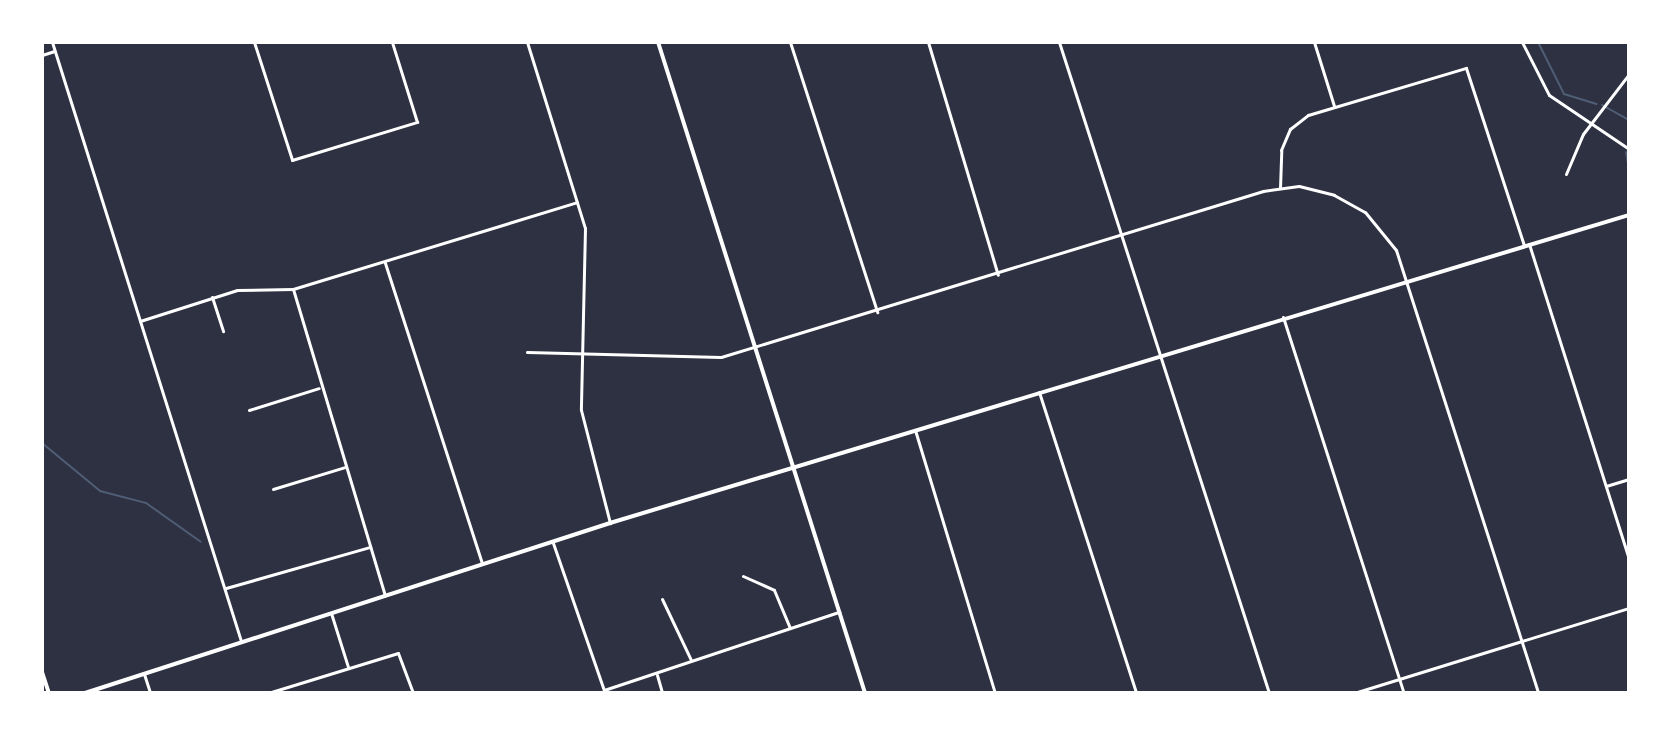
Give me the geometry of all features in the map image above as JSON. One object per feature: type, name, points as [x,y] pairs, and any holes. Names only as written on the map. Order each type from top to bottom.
[{"type":"street","points":[[52,42],[242,642]]},
{"type":"street","points":[[254,42],[292,160],[417,122],[392,42]]},
{"type":"street","points":[[527,42],[578,202],[587,268],[583,434],[610,523]]},
{"type":"street","points":[[658,42],[865,693]]},
{"type":"street","points":[[790,42],[877,312]]},
{"type":"street","points":[[928,42],[998,275]]},
{"type":"street","points":[[1059,42],[1269,693]]},
{"type":"street","points":[[1314,42],[1334,106]]},
{"type":"street","points":[[1522,42],[1549,95],[1629,149]]},
{"type":"street","points":[[42,55],[55,51]]},
{"type":"street","points":[[1280,188],[1290,129],[1334,106],[1470,70],[1629,559]]},
{"type":"street","points":[[1566,174],[1592,122],[1629,74]]},
{"type":"street","points":[[527,352],[702,360],[877,312],[1280,188],[1318,190],[1356,205],[1390,240],[1406,279],[1538,693]]},
{"type":"street","points":[[140,321],[255,286],[293,289],[578,202]]},
{"type":"street","points":[[85,693],[610,523],[1406,279],[1629,215]]},
{"type":"street","points":[[385,263],[482,563]]},
{"type":"street","points":[[293,289],[319,388],[385,596]]},
{"type":"street","points":[[212,297],[223,331]]},
{"type":"street","points":[[1283,317],[1404,693]]},
{"type":"street","points":[[249,410],[319,388]]},
{"type":"street","points":[[1039,392],[1136,693]]},
{"type":"street","points":[[915,430],[995,693]]},
{"type":"street","points":[[273,489],[345,467]]},
{"type":"street","points":[[1606,486],[1629,479]]},
{"type":"street","points":[[553,542],[604,690],[657,675],[691,660],[839,612]]},
{"type":"street","points":[[226,588],[370,547]]},
{"type":"street","points":[[743,576],[774,590],[790,629]]},
{"type":"street","points":[[662,599],[691,660]]},
{"type":"street","points":[[1354,693],[1629,608]]},
{"type":"street","points":[[331,613],[348,668]]},
{"type":"street","points":[[268,693],[398,653],[413,693]]},
{"type":"street","points":[[42,672],[49,693]]},
{"type":"street","points":[[144,674],[150,693]]},
{"type":"street","points":[[657,675],[662,693]]},
{"type":"waterway","points":[[1538,42],[1564,94],[1597,104]]},
{"type":"waterway","points":[[1602,105],[1629,120]]},
{"type":"waterway","points":[[1626,152],[1629,169]]},
{"type":"waterway","points":[[42,443],[100,491],[146,503],[201,542]]}]
